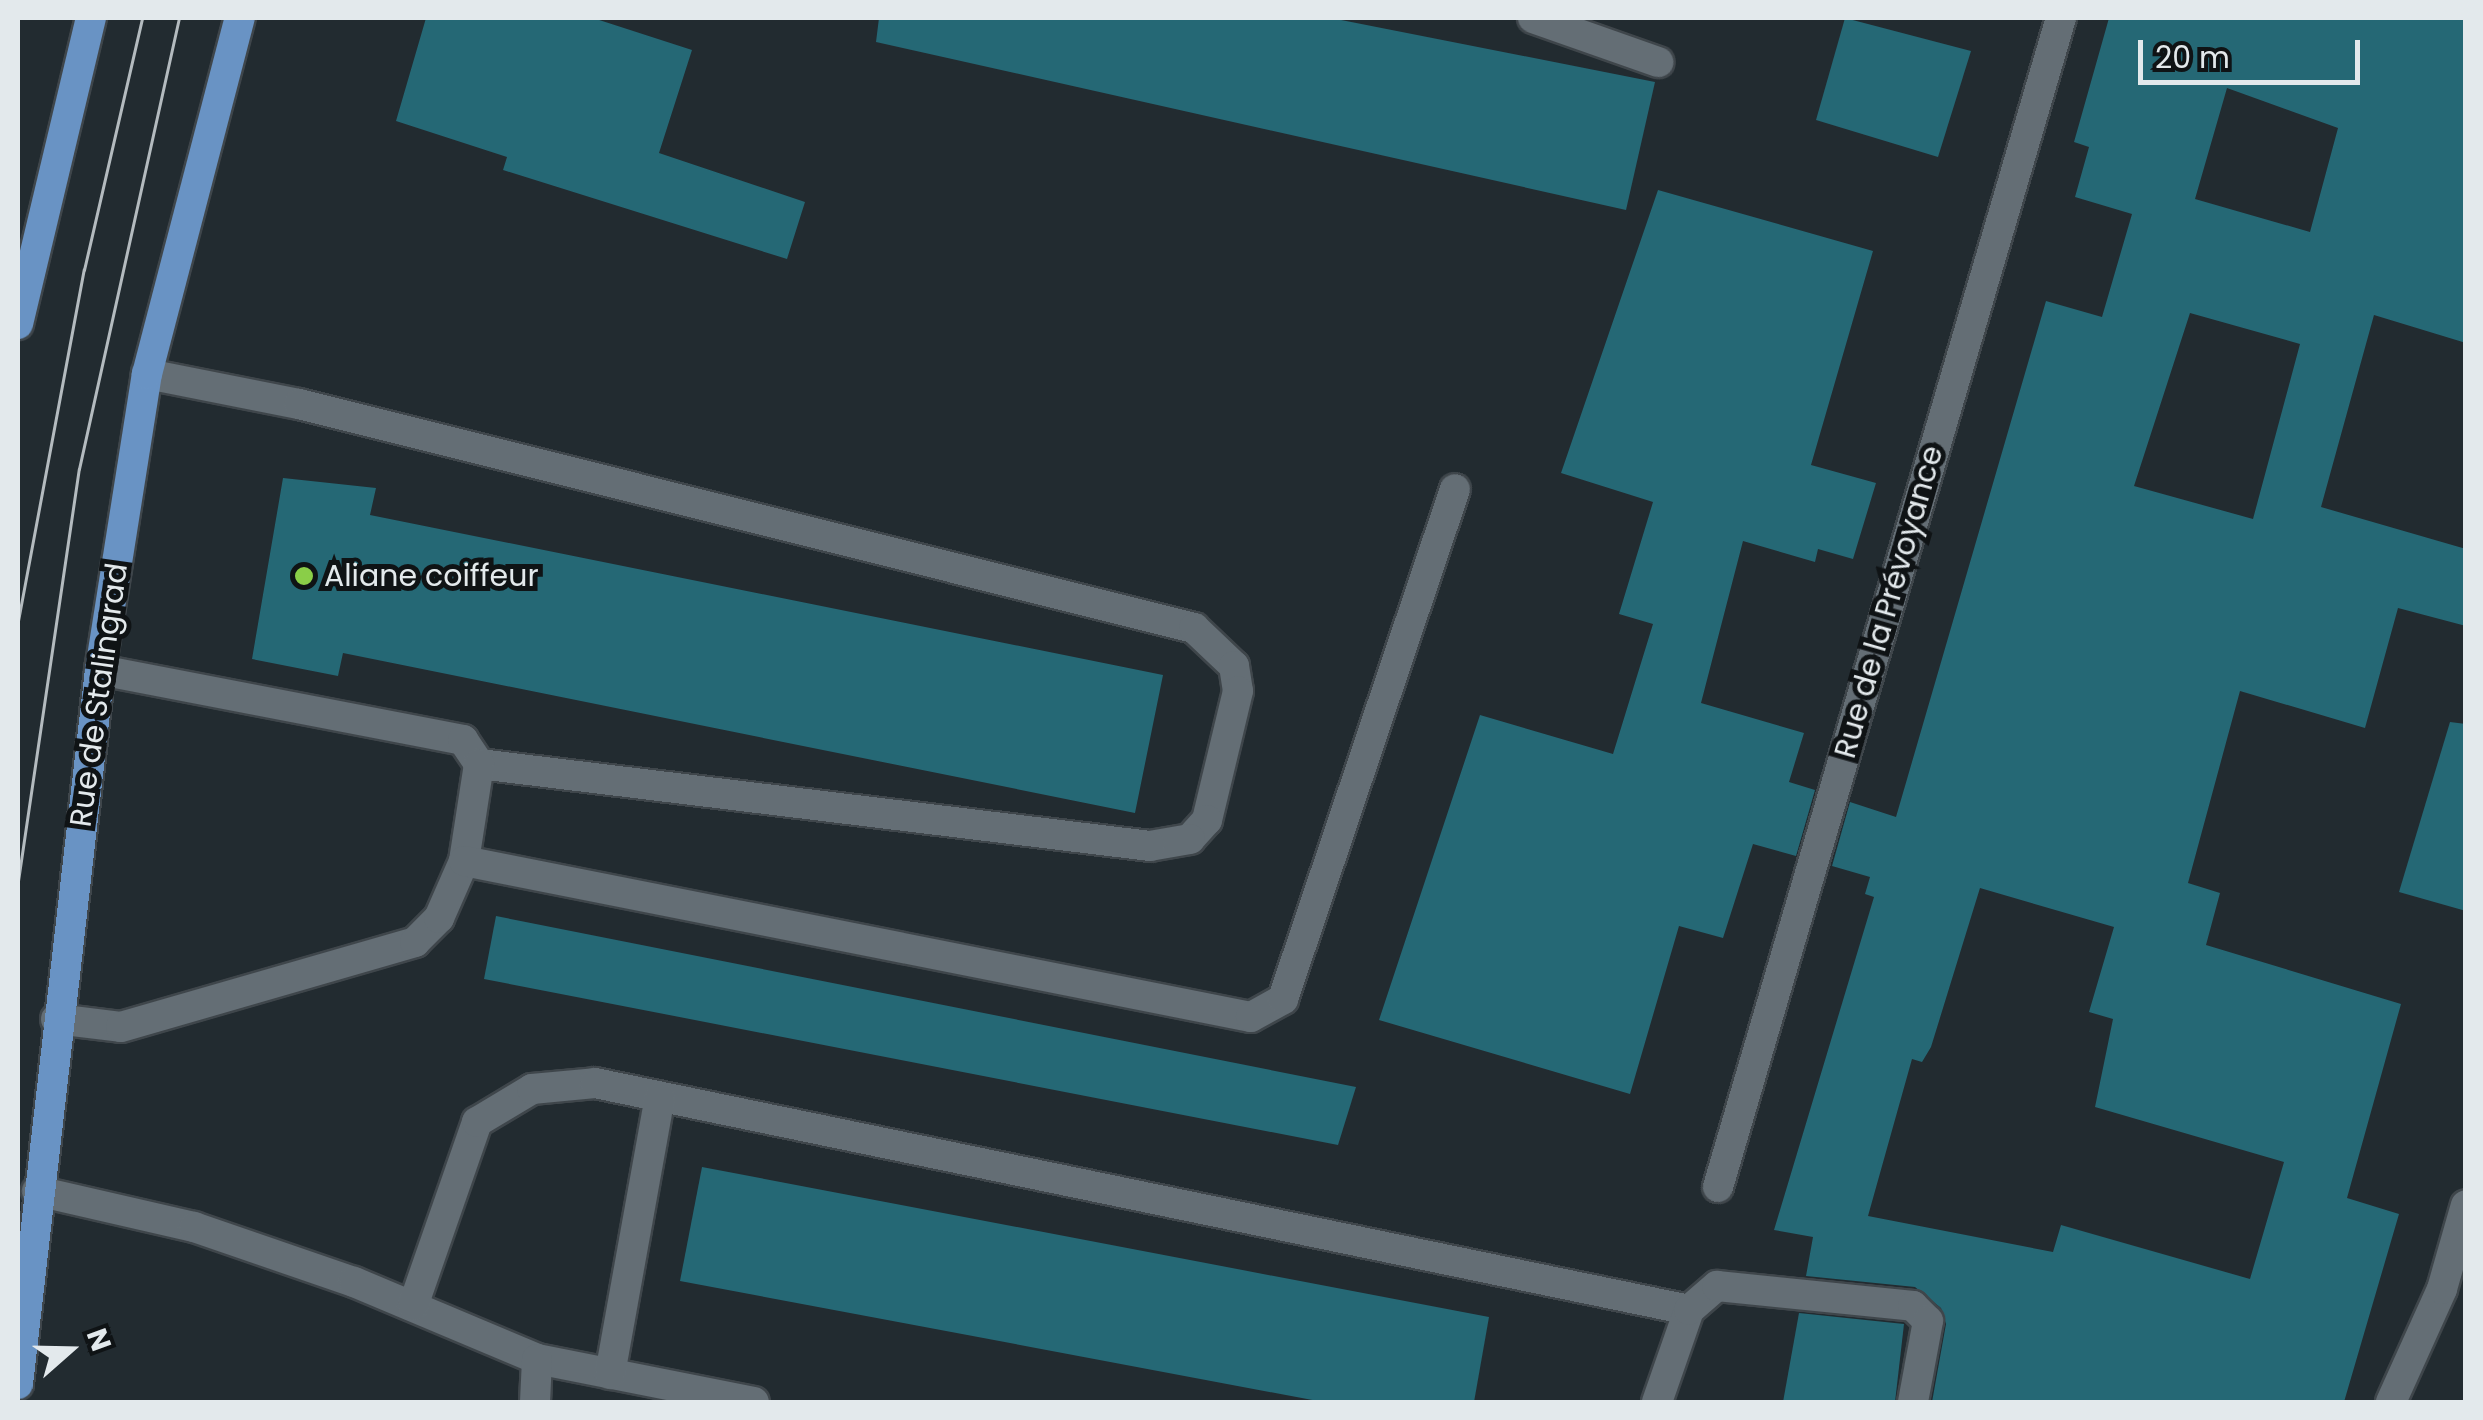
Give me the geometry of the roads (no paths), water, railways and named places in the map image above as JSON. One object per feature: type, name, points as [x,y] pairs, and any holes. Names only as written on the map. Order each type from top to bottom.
[{"type":"main road","points":[[18,324],[91,18]]},
{"type":"main road","name":"Rue de Stalingrad","points":[[18,1384],[56,1019],[100,670],[147,374],[240,18]]},
{"type":"street","points":[[1533,18],[1658,62]]},
{"type":"street","name":"Rue de la Prévoyance","points":[[1718,1188],[2061,18]]},
{"type":"street","points":[[147,374],[300,404],[1194,628],[1234,666],[1238,690],[1208,820],[1190,840],[1150,846],[479,764]]},
{"type":"street","points":[[464,861],[1252,1016],[1283,999],[1455,488]]},
{"type":"street","points":[[56,1019],[121,1027],[415,942],[439,918],[464,861],[479,764],[464,740],[100,670]]},
{"type":"street","points":[[412,1306],[477,1122],[532,1089],[595,1084],[1689,1310]]},
{"type":"street","points":[[610,1374],[660,1097]]},
{"type":"street","points":[[37,1190],[194,1227],[412,1306],[536,1359],[754,1402]]},
{"type":"street","points":[[2391,1402],[2442,1289],[2466,1206]]},
{"type":"street","points":[[1657,1402],[1689,1310],[1717,1286],[1913,1306],[1928,1321],[1913,1402]]},
{"type":"street","points":[[535,1402],[536,1359]]},
{"type":"tram line","points":[[18,621],[84,270],[142,18]]},
{"type":"tram line","points":[[18,881],[79,469],[179,18]]},
{"type":"place","name":"Aliane coiffeur","points":[[304,576]]}]
